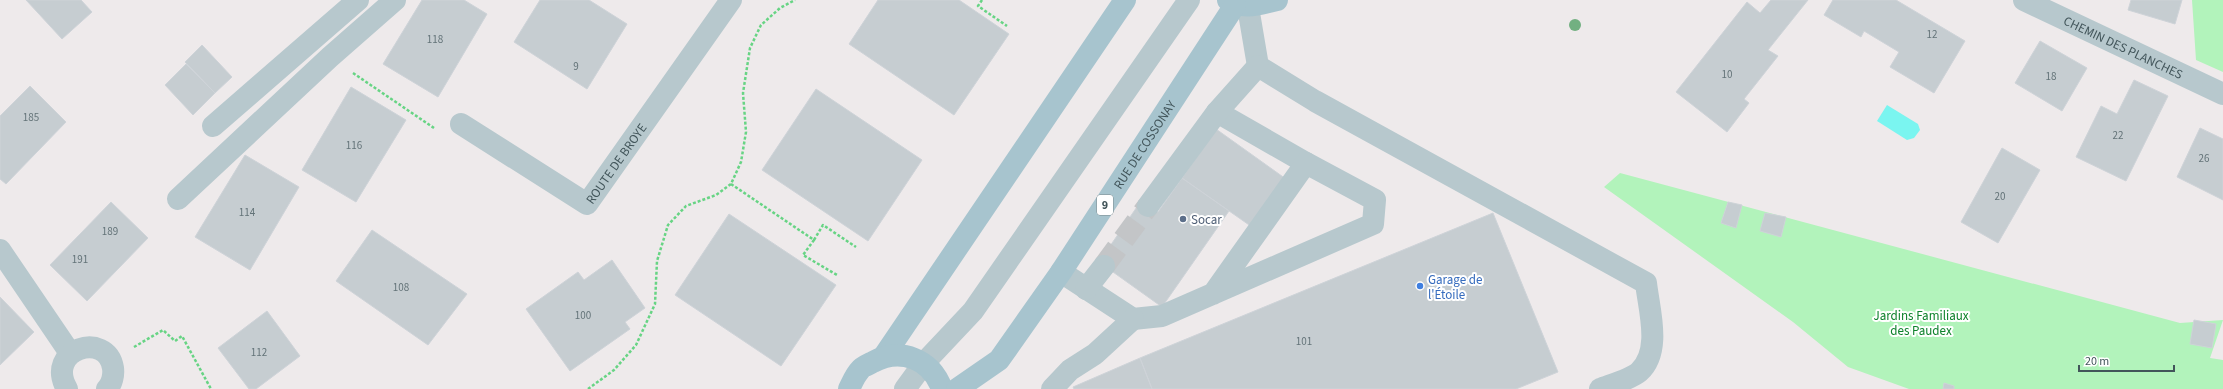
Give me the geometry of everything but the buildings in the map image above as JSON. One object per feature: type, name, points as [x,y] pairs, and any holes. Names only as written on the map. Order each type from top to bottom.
[{"type":"main road","points":[[884,356],[1125,0]]},
{"type":"main road","points":[[1237,4],[1277,0]]},
{"type":"main road","name":"RUE DE COSSONAY","points":[[957,389],[999,360],[1061,272],[1237,4]]},
{"type":"main road","points":[[849,389],[860,369],[884,356],[905,355],[924,363],[938,378],[942,389]]},
{"type":"street","points":[[213,126],[358,0]]},
{"type":"street","points":[[178,199],[330,57],[395,0]]},
{"type":"street","name":"ROUTE DE BROYE","points":[[461,124],[587,204],[731,0]]},
{"type":"street","points":[[904,389],[924,363],[973,311],[1190,0]]},
{"type":"street","name":"CHEMIN DES PLANCHES","points":[[2024,0],[2223,94]]},
{"type":"street","points":[[1237,4],[1258,66],[1315,101],[1646,283],[1652,336],[1649,358],[1639,372],[1600,389]]},
{"type":"street","points":[[1148,206],[1218,112],[1258,66]]},
{"type":"street","points":[[1052,389],[1070,370],[1095,354],[1133,319],[1162,316],[1373,224],[1375,200],[1306,163],[1218,112]]},
{"type":"street","points":[[1213,294],[1306,163]]},
{"type":"street","points":[[0,250],[70,353]]},
{"type":"street","points":[[1086,289],[1104,266]]},
{"type":"street","points":[[1061,272],[1133,319]]},
{"type":"street","points":[[67,389],[62,375],[62,367],[70,353],[85,347],[101,351],[112,363],[112,379],[107,389]]},
{"type":"path","points":[[588,389],[614,370],[636,345],[655,304],[657,261],[668,225],[686,206],[716,195],[732,184],[741,162],[746,132],[743,93],[750,48],[761,25],[780,8],[795,0]]},
{"type":"path","points":[[982,0],[978,6],[1007,26]]},
{"type":"path","points":[[732,184],[814,240]]},
{"type":"path","points":[[837,275],[803,255],[823,225],[856,247]]},
{"type":"path","points":[[107,356],[122,354],[163,330],[175,341],[182,336],[211,389]]},
{"type":"green space","points":[[2192,0],[2223,0],[2223,72],[2196,60]]},
{"type":"green space","name":"Jardins Familiaux des Paudex","points":[[1620,173],[2180,323],[2223,320],[2210,358],[2223,360],[2223,389],[1909,389],[1848,367],[1793,322],[1604,187]]},
{"type":"water","points":[[1887,105],[1918,124],[1920,130],[1914,138],[1907,140],[1877,121]]},
{"type":"tunnel","points":[[1104,266],[1148,206]]},
{"type":"place","name":"Socar","points":[[1183,219]]},
{"type":"place","name":"Garage de l'Étoile","points":[[1420,286]]}]
